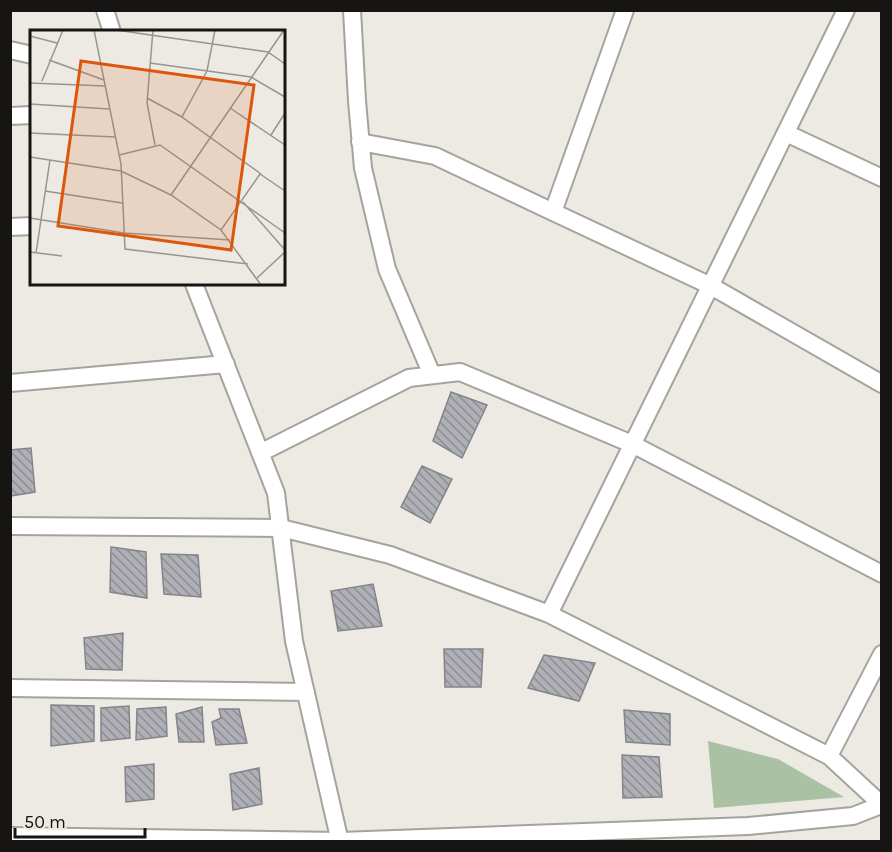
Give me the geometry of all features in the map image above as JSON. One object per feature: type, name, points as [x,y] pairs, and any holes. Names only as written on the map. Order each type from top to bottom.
[{"type":"street","points":[[105,10],[111,30]]},
{"type":"street","points":[[352,10],[363,168],[387,269],[432,375]]},
{"type":"street","points":[[553,212],[625,10]]},
{"type":"street","points":[[549,614],[846,10]]},
{"type":"street","points":[[10,50],[30,55]]},
{"type":"street","points":[[10,116],[30,115]]},
{"type":"street","points":[[786,133],[882,178]]},
{"type":"street","points":[[360,142],[435,156],[711,286],[882,384]]},
{"type":"street","points":[[10,227],[30,226]]},
{"type":"street","points":[[194,285],[276,493],[294,641],[340,841]]},
{"type":"street","points":[[10,383],[226,364]]},
{"type":"street","points":[[260,453],[409,378],[460,372],[633,444],[882,574]]},
{"type":"street","points":[[10,526],[281,528],[390,555],[549,614],[829,756],[881,805],[853,816],[748,826],[340,841],[10,836]]},
{"type":"street","points":[[829,756],[882,654]]},
{"type":"street","points":[[10,688],[306,692]]},
{"type":"green space","points":[[708,741],[778,759],[844,797],[714,808]]},
{"type":"building","points":[[451,392],[487,405],[462,458],[433,441]]},
{"type":"building","points":[[31,448],[35,492],[10,496],[10,450]]},
{"type":"building","points":[[422,466],[452,479],[430,523],[401,507]]},
{"type":"building","points":[[111,547],[146,552],[147,598],[110,592]]},
{"type":"building","points":[[161,554],[198,555],[201,597],[164,594]]},
{"type":"building","points":[[373,584],[382,626],[338,631],[331,591]]},
{"type":"building","points":[[123,633],[122,670],[86,669],[84,638]]},
{"type":"building","points":[[444,649],[483,649],[481,687],[445,687]]},
{"type":"building","points":[[544,655],[595,663],[579,701],[528,688]]},
{"type":"building","points":[[51,705],[94,706],[94,741],[51,746]]},
{"type":"building","points":[[129,706],[130,738],[101,741],[101,708]]},
{"type":"building","points":[[166,707],[167,736],[136,740],[137,709]]},
{"type":"building","points":[[202,707],[204,742],[179,742],[176,714]]},
{"type":"building","points":[[219,709],[239,709],[247,743],[216,745],[212,722],[221,718]]},
{"type":"building","points":[[624,710],[670,714],[670,745],[626,742]]},
{"type":"building","points":[[622,755],[659,757],[662,797],[623,798]]},
{"type":"building","points":[[154,764],[154,799],[126,802],[125,767]]},
{"type":"building","points":[[259,768],[262,804],[233,810],[230,774]]}]
